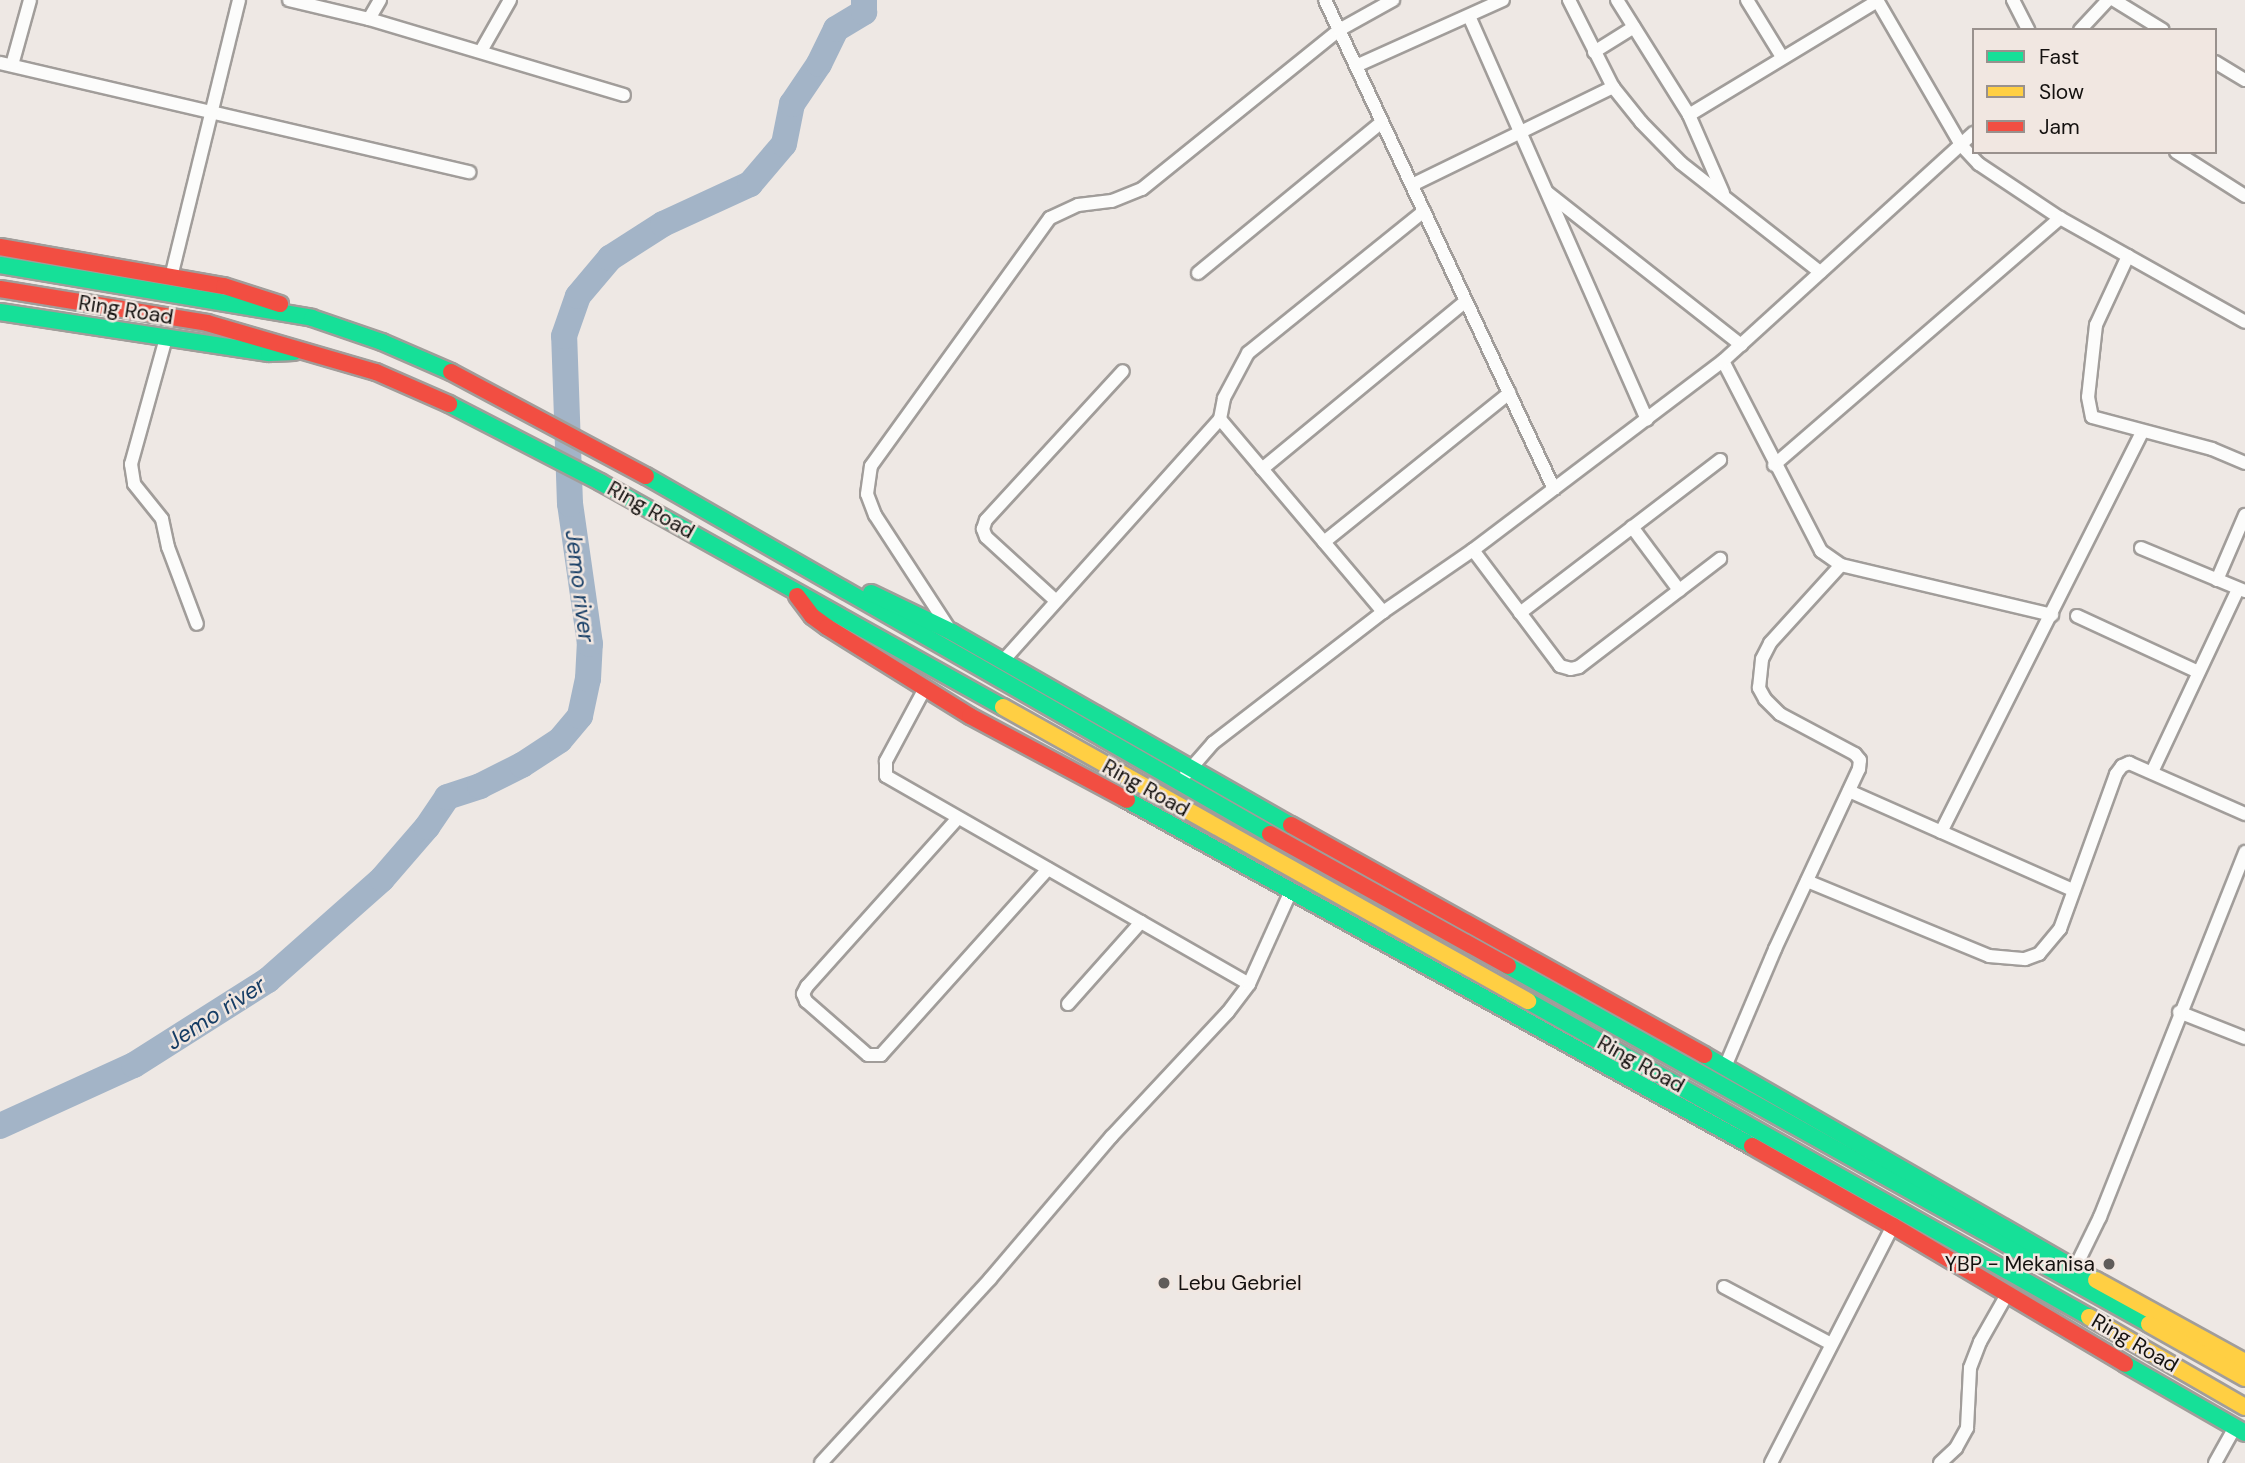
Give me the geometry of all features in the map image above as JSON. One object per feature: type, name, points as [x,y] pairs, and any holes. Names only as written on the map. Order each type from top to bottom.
[{"type":"main road","points":[[0,247],[224,286],[312,318]]},
{"type":"main road","name":"Ring Road","points":[[0,265],[312,318],[428,360],[514,402],[808,569],[1185,776],[2245,1378]]},
{"type":"main road","name":"Ring Road","points":[[0,289],[207,323],[312,351],[376,372],[426,393],[600,482],[1942,1232],[2245,1406]]},
{"type":"main road","points":[[0,312],[269,353],[312,351]]},
{"type":"main road","points":[[808,569],[839,579],[952,632],[1185,776],[1725,1067],[2075,1268],[2245,1362]]},
{"type":"main road","points":[[790,588],[819,621],[924,690],[1035,754],[1291,891],[1893,1226],[2006,1296],[2240,1430]]},
{"type":"street","points":[[30,0],[6,64],[470,172]]},
{"type":"street","points":[[171,277],[209,112],[239,0]]},
{"type":"street","points":[[289,0],[369,19],[624,95]]},
{"type":"street","points":[[369,19],[380,0]]},
{"type":"street","points":[[481,51],[510,0]]},
{"type":"street","points":[[1325,0],[1554,489]]},
{"type":"street","points":[[952,632],[875,515],[867,494],[871,466],[1050,218],[1078,205],[1112,201],[1142,188],[1339,30],[1393,0]]},
{"type":"street","points":[[1356,66],[1503,0]]},
{"type":"street","points":[[1569,0],[1614,87],[1641,122],[1681,163],[1820,272]]},
{"type":"street","points":[[1617,0],[1689,114],[1724,196]]},
{"type":"street","points":[[1747,0],[1782,57]]},
{"type":"street","points":[[2013,0],[2027,28]]},
{"type":"street","points":[[2082,28],[2108,0]]},
{"type":"street","points":[[2114,0],[2160,28]]},
{"type":"street","points":[[1689,114],[1877,1],[1961,145],[1996,177],[2060,218],[2245,322]]},
{"type":"street","points":[[1469,16],[1647,421]]},
{"type":"street","points":[[1594,52],[1634,27]]},
{"type":"street","points":[[2217,63],[2245,80]]},
{"type":"street","points":[[1412,185],[1614,87]]},
{"type":"street","points":[[1198,273],[1382,122]]},
{"type":"street","points":[[1162,821],[1185,776],[1213,743],[1383,612],[1473,550],[1723,361],[1972,135]]},
{"type":"street","points":[[2179,154],[2245,196]]},
{"type":"street","points":[[1546,192],[1741,345]]},
{"type":"street","points":[[1002,662],[1220,419],[1224,398],[1248,353],[1424,211]]},
{"type":"street","points":[[1774,465],[2060,218]]},
{"type":"street","points":[[2128,256],[2096,325],[2089,412],[2099,421],[2212,449],[2245,463]]},
{"type":"street","points":[[1262,468],[1466,301]]},
{"type":"street","points":[[166,338],[131,464],[134,484],[162,519],[168,547],[197,624]]},
{"type":"street","points":[[1723,361],[1774,465],[1821,551],[1841,565],[2052,615]]},
{"type":"street","points":[[1055,600],[986,537],[983,529],[986,520],[1123,371]]},
{"type":"street","points":[[1324,542],[1509,393]]},
{"type":"street","points":[[1220,419],[1383,612]]},
{"type":"street","points":[[1941,832],[2142,432]]},
{"type":"street","points":[[1520,613],[1720,460]]},
{"type":"street","points":[[2217,580],[2245,515]]},
{"type":"street","points":[[1632,527],[1679,590]]},
{"type":"street","points":[[2141,548],[2241,590],[2198,672],[2152,772]]},
{"type":"street","points":[[1473,550],[1560,666],[1571,669],[1578,667],[1720,559]]},
{"type":"street","points":[[1725,1067],[1859,769],[1860,760],[1854,754],[1780,714],[1765,699],[1759,688],[1759,675],[1770,643],[1841,565]]},
{"type":"street","points":[[2077,616],[2198,672]]},
{"type":"street","points":[[924,690],[884,769],[886,776],[1249,984]]},
{"type":"street","points":[[1807,881],[1989,956],[2008,960],[2039,954],[2051,943],[2060,929],[2116,774],[2129,763],[2245,814]]},
{"type":"street","points":[[1849,791],[2072,890]]},
{"type":"street","points":[[958,818],[807,986],[803,994],[806,1001],[868,1055],[881,1055],[1048,869]]},
{"type":"street","points":[[2075,1268],[2100,1217],[2179,1012],[2244,858]]},
{"type":"street","points":[[821,1463],[990,1279],[1111,1137],[1228,1012],[1249,984],[1291,891]]},
{"type":"street","points":[[1068,1003],[1141,922]]},
{"type":"street","points":[[2179,1012],[2245,1038]]},
{"type":"street","points":[[1771,1463],[1893,1226]]},
{"type":"street","points":[[1724,1287],[1832,1344]]},
{"type":"street","points":[[1940,1463],[1956,1448],[1967,1428],[1970,1368],[1980,1342],[2006,1296]]},
{"type":"street","points":[[2214,1463],[2240,1430]]},
{"type":"waterway","name":"Jemo river","points":[[0,1126],[134,1065],[268,980],[382,879],[427,827],[447,797],[480,786],[522,765],[560,740],[580,716],[588,679],[590,644],[570,504],[564,336],[578,296],[610,258],[663,224],[750,184],[784,144],[792,104],[819,64],[836,29],[864,12],[864,0]]},
{"type":"traffic: fast","points":[[0,265],[312,318],[382,342],[451,372]]},
{"type":"traffic: fast","points":[[0,312],[269,353],[294,352]]},
{"type":"traffic: fast","points":[[449,404],[600,482],[1003,707]]},
{"type":"traffic: fast","points":[[646,476],[1270,834]]},
{"type":"traffic: fast","points":[[871,593],[952,632],[1291,825]]},
{"type":"traffic: fast","points":[[1127,800],[1752,1146]]},
{"type":"traffic: fast","points":[[1508,966],[2149,1324]]},
{"type":"traffic: fast","points":[[1528,1001],[2089,1317]]},
{"type":"traffic: fast","points":[[1704,1055],[2096,1280]]},
{"type":"traffic: fast","points":[[2125,1364],[2245,1433]]},
{"type":"traffic: slow","points":[[1003,707],[1528,1001]]},
{"type":"traffic: slow","points":[[2096,1280],[2245,1362]]},
{"type":"traffic: slow","points":[[2089,1317],[2245,1407]]},
{"type":"traffic: slow","points":[[2149,1324],[2245,1378]]},
{"type":"traffic: jam","points":[[0,247],[224,286],[280,304]]},
{"type":"traffic: jam","points":[[0,289],[207,323],[376,372],[449,404]]},
{"type":"traffic: jam","points":[[451,372],[646,476]]},
{"type":"traffic: jam","points":[[797,596],[812,616],[827,627],[970,716],[1127,800]]},
{"type":"traffic: jam","points":[[1291,825],[1704,1055]]},
{"type":"traffic: jam","points":[[1270,834],[1508,966]]},
{"type":"traffic: jam","points":[[1752,1146],[2125,1364]]},
{"type":"place","name":"YBP - Mekanisa","points":[[2109,1264]]},
{"type":"place","name":"Lebu Gebriel","points":[[1164,1283]]}]
